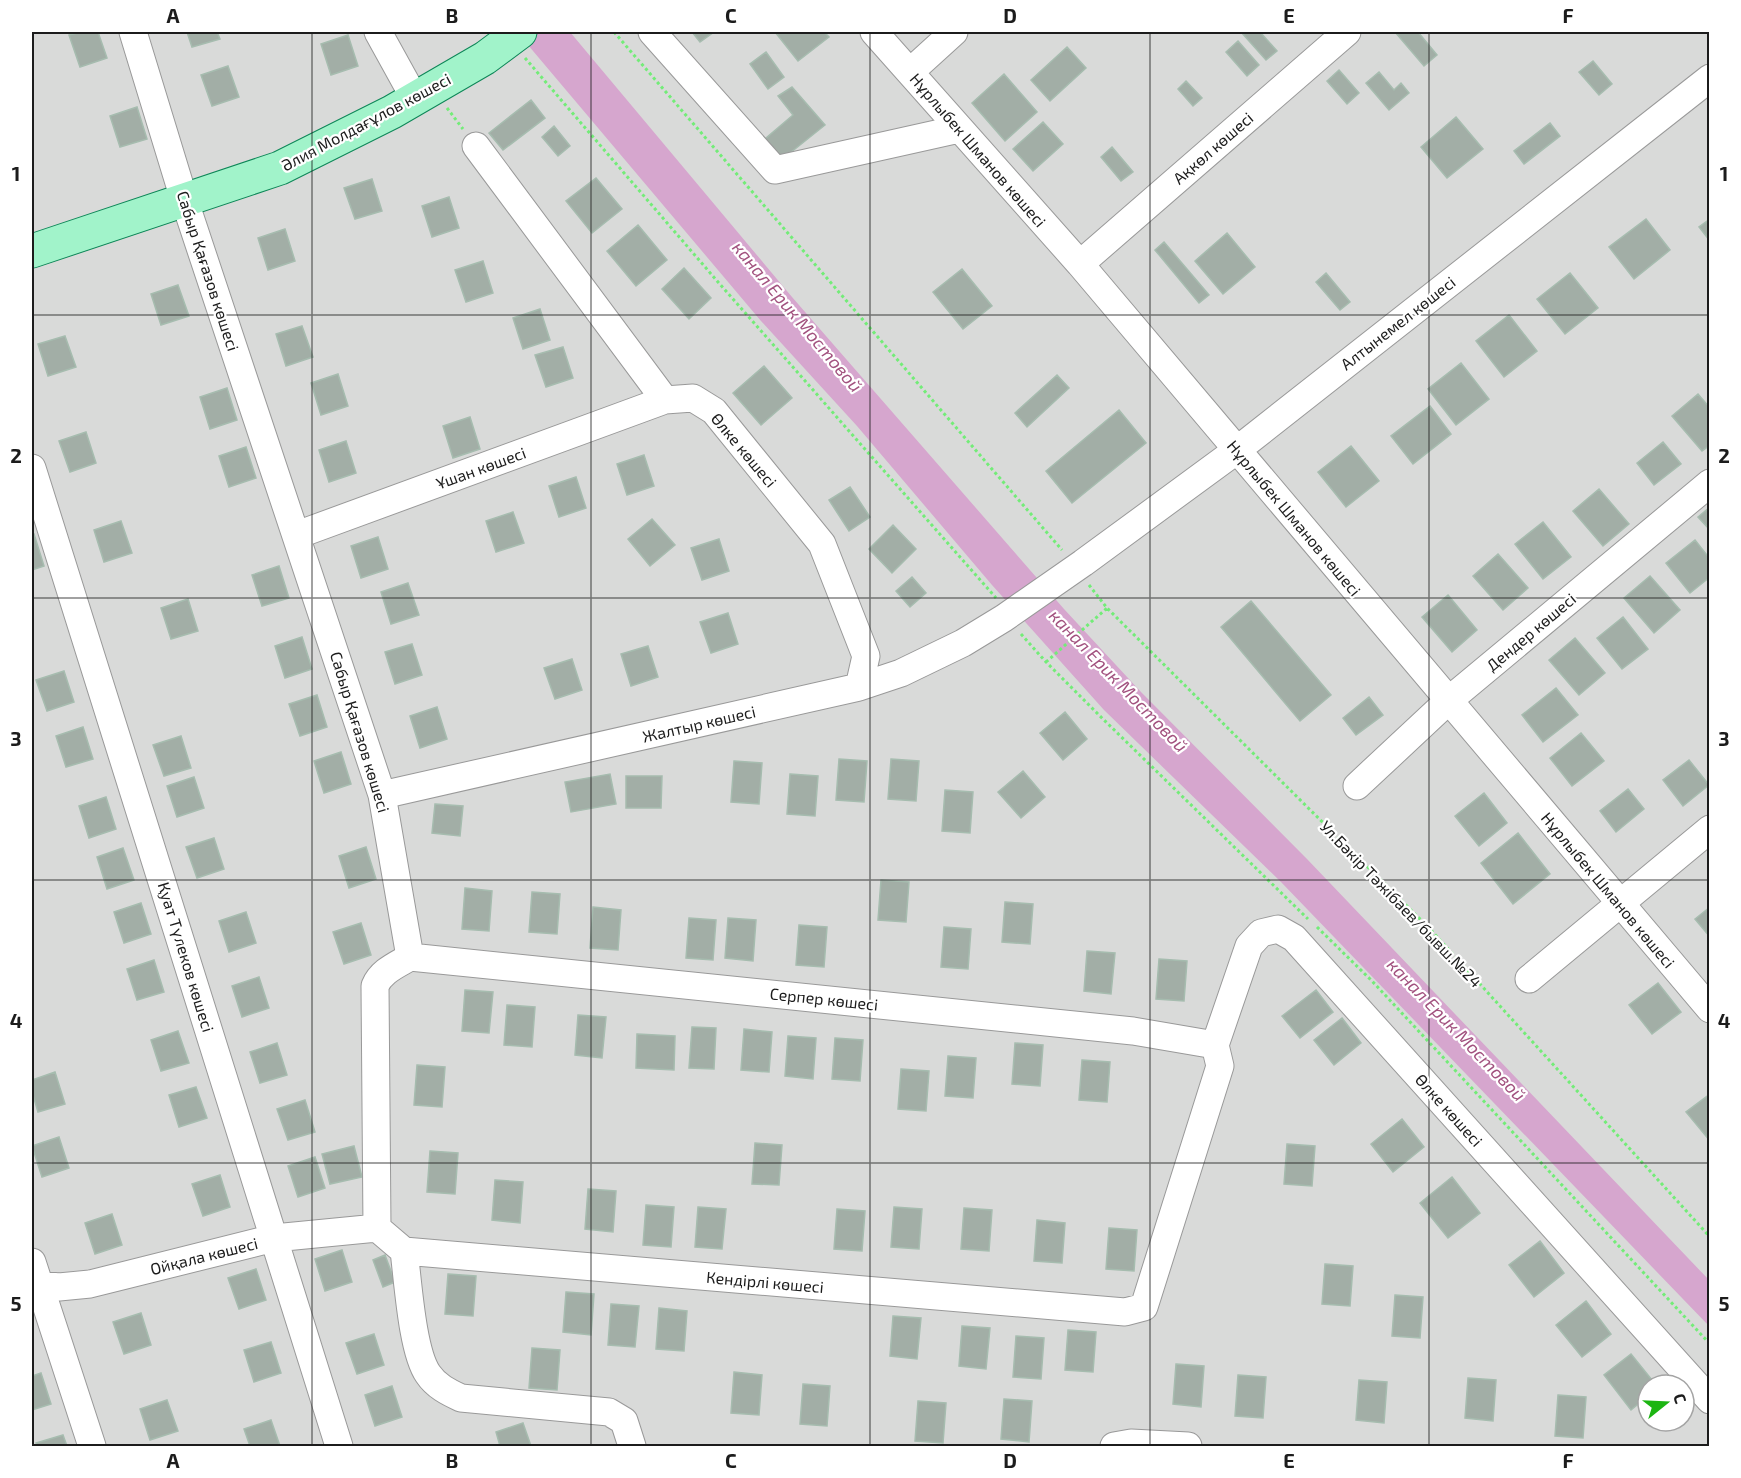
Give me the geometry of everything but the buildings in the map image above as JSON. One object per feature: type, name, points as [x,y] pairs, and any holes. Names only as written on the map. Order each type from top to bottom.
[{"type":"main road","name":"Әлия Молдағұлов көшесі","points":[[32,251],[280,168],[430,102],[485,58],[521,39]]},
{"type":"street","name":"Сабыр Қағазов көшесі","points":[[133,32],[184,199],[382,795],[410,957]]},
{"type":"street","points":[[378,32],[430,102]]},
{"type":"street","points":[[652,32],[775,170],[959,129]]},
{"type":"street","name":"Нұрлыбек Шманов көшесі","points":[[874,32],[1080,264],[1710,1009]]},
{"type":"street","points":[[910,72],[954,32]]},
{"type":"street","name":"Ақкөл көшесі","points":[[1080,264],[1347,32]]},
{"type":"street","name":"Алтынемел көшесі","points":[[1002,609],[1076,567],[1237,450],[1710,78]]},
{"type":"street","points":[[476,146],[665,400]]},
{"type":"street","name":"Өлке көшесі","points":[[665,400],[693,398],[714,411],[822,544],[866,656],[859,687]]},
{"type":"street","name":"Ұшан көшесі","points":[[297,536],[665,400]]},
{"type":"street","name":"Қуат Түлеков көшесі","points":[[32,468],[339,1446]]},
{"type":"street","name":"Дендер көшесі","points":[[1358,786],[1448,701],[1710,483]]},
{"type":"street","name":"Жалтыр көшесі","points":[[382,795],[859,687],[902,673],[963,643],[1002,609]]},
{"type":"street","points":[[1529,979],[1710,829]]},
{"type":"street","name":"Өлке көшесі","points":[[1125,1312],[1144,1307],[1249,946],[1261,933],[1278,929],[1294,938],[1710,1400]]},
{"type":"street","points":[[410,957],[385,972],[378,978],[375,986],[377,1228],[404,1251],[418,1354],[427,1373],[441,1388],[461,1398],[609,1412],[624,1421],[632,1446]]},
{"type":"street","name":"Серпер көшесі","points":[[410,957],[1133,1031],[1217,1055]]},
{"type":"street","name":"Ойқала көшесі","points":[[34,1277],[59,1287],[90,1284],[274,1238],[377,1228]]},
{"type":"street","name":"Кендірлі көшесі","points":[[404,1251],[1125,1312]]},
{"type":"street","points":[[34,1277],[92,1446]]},
{"type":"street","points":[[1114,1446],[1131,1443],[1188,1446]]},
{"type":"path","name":"Ул.Бәкір Тәжібаев/бывш.№24","points":[[614,32],[1076,567],[1107,608],[1429,928],[1710,1237]]},
{"type":"path","points":[[521,39],[718,282],[999,601],[1002,609]]},
{"type":"path","points":[[430,102],[476,146]]},
{"type":"path","points":[[1046,662],[1107,608]]},
{"type":"shaded area","points":[[32,32],[1709,32],[1709,1446],[32,1446]]},
{"type":"water","name":"канал Ерик Мостовой","points":[[517,32],[570,32],[792,297],[1064,609],[1141,692],[1307,859],[1709,1280],[1709,1326],[1281,882],[1104,710],[992,585],[857,426],[761,321]]}]
